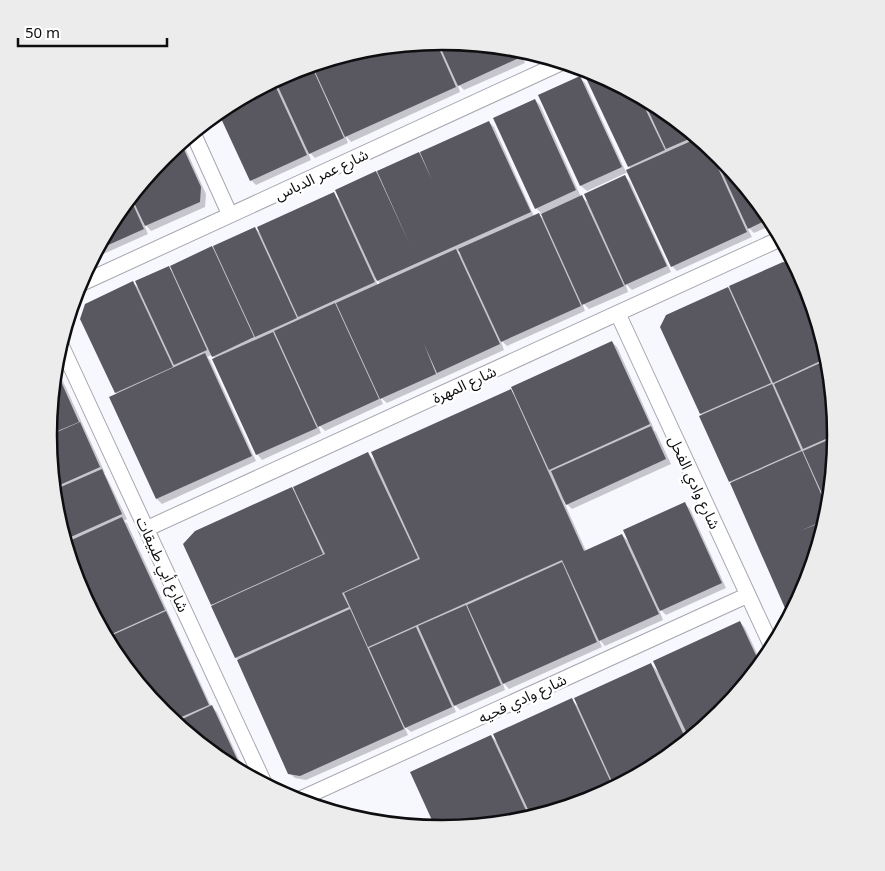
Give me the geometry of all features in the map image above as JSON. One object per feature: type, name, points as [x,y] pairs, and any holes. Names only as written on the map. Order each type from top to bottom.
[{"type":"street","name":"شارع عمر الدباس","points":[[90,279],[554,66]]},
{"type":"street","points":[[195,140],[230,215]]},
{"type":"street","name":"شارع المهرة","points":[[146,529],[775,241]]},
{"type":"street","name":"شارع وادي الفحل","points":[[618,314],[769,640]]},
{"type":"street","name":"شارع أبي طبيقات","points":[[65,355],[260,775]]},
{"type":"street","name":"شارع وادي فحيه","points":[[306,796],[748,595]]},
{"type":"building","points":[[440,50],[456,87],[345,137],[315,72],[367,57],[392,53]]},
{"type":"building","points":[[442,50],[493,53],[520,57],[458,86]]},
{"type":"building","points":[[314,72],[344,138],[309,154],[278,87]]},
{"type":"building","points":[[580,76],[622,167],[580,186],[538,95]]},
{"type":"building","points":[[586,77],[645,108],[665,150],[628,167]]},
{"type":"building","points":[[276,88],[307,155],[250,181],[222,120]]},
{"type":"building","points":[[535,99],[576,190],[535,209],[493,118]]},
{"type":"building","points":[[648,110],[689,139],[666,149]]},
{"type":"building","points":[[489,121],[531,212],[377,281],[335,190],[376,171],[410,245],[377,171],[419,152],[432,180],[420,152]]},
{"type":"building","points":[[691,141],[716,164],[747,232],[671,267],[626,170]]},
{"type":"building","points":[[184,150],[201,187],[200,202],[145,226],[135,204],[153,181]]},
{"type":"building","points":[[721,169],[763,222],[748,229]]},
{"type":"building","points":[[625,175],[667,266],[625,285],[584,194]]},
{"type":"building","points":[[334,192],[375,282],[298,317],[257,227]]},
{"type":"building","points":[[582,195],[624,286],[582,305],[541,214]]},
{"type":"building","points":[[133,206],[144,229],[108,245]]},
{"type":"building","points":[[539,213],[581,306],[501,342],[458,249]]},
{"type":"building","points":[[255,227],[297,318],[255,337],[213,246]]},
{"type":"building","points":[[212,246],[254,337],[212,357],[170,266]]},
{"type":"building","points":[[456,249],[500,344],[437,373],[424,344],[436,374],[380,399],[336,303]]},
{"type":"building","points":[[783,262],[787,263],[808,312],[821,361],[773,383],[729,286]]},
{"type":"building","points":[[169,266],[207,350],[174,365],[135,281]]},
{"type":"building","points":[[133,281],[173,367],[115,393],[80,319],[85,304]]},
{"type":"building","points":[[728,287],[771,383],[700,414],[660,327],[666,315]]},
{"type":"building","points":[[335,303],[379,399],[318,427],[274,331]]},
{"type":"building","points":[[273,332],[317,428],[256,455],[212,359]]},
{"type":"building","points":[[612,341],[650,424],[549,470],[511,387]]},
{"type":"building","points":[[205,353],[252,456],[156,499],[109,397]]},
{"type":"building","points":[[821,362],[825,385],[828,438],[803,449],[774,384]]},
{"type":"building","points":[[61,381],[79,422],[57,431]]},
{"type":"building","points":[[772,384],[801,450],[729,482],[699,416]]},
{"type":"building","points":[[511,389],[584,551],[622,534],[659,614],[599,641],[562,560],[368,647],[344,593],[420,559],[371,452]]},
{"type":"building","points":[[80,422],[100,467],[60,485],[57,432]]},
{"type":"building","points":[[651,426],[666,459],[566,505],[551,471]]},
{"type":"building","points":[[828,440],[823,496],[803,451]]},
{"type":"building","points":[[802,451],[823,498],[818,523],[800,531],[818,524],[808,559],[786,610],[730,483]]},
{"type":"building","points":[[368,452],[418,558],[342,593],[349,607],[235,658],[211,606],[325,554],[293,487]]},
{"type":"building","points":[[102,469],[122,514],[71,537],[60,487]]},
{"type":"building","points":[[292,487],[323,554],[211,605],[183,544],[195,531]]},
{"type":"building","points":[[685,502],[722,583],[660,611],[623,530]]},
{"type":"building","points":[[122,517],[165,610],[112,634],[86,583],[71,540]]},
{"type":"building","points":[[562,562],[597,642],[503,684],[467,605]]},
{"type":"building","points":[[466,605],[501,685],[454,706],[418,626]]},
{"type":"building","points":[[350,609],[404,729],[300,776],[288,774],[237,660]]},
{"type":"building","points":[[166,611],[209,705],[180,718],[153,690],[122,650],[113,635]]},
{"type":"building","points":[[740,621],[757,658],[732,690],[687,733],[653,661]]},
{"type":"building","points":[[416,627],[452,707],[405,728],[369,648]]},
{"type":"building","points":[[651,663],[684,735],[657,756],[612,781],[574,698]]},
{"type":"building","points":[[572,698],[611,782],[566,801],[529,811],[493,734]]},
{"type":"building","points":[[212,705],[239,762],[208,741],[182,719]]},
{"type":"building","points":[[491,735],[527,812],[493,818],[432,821],[410,772]]}]
